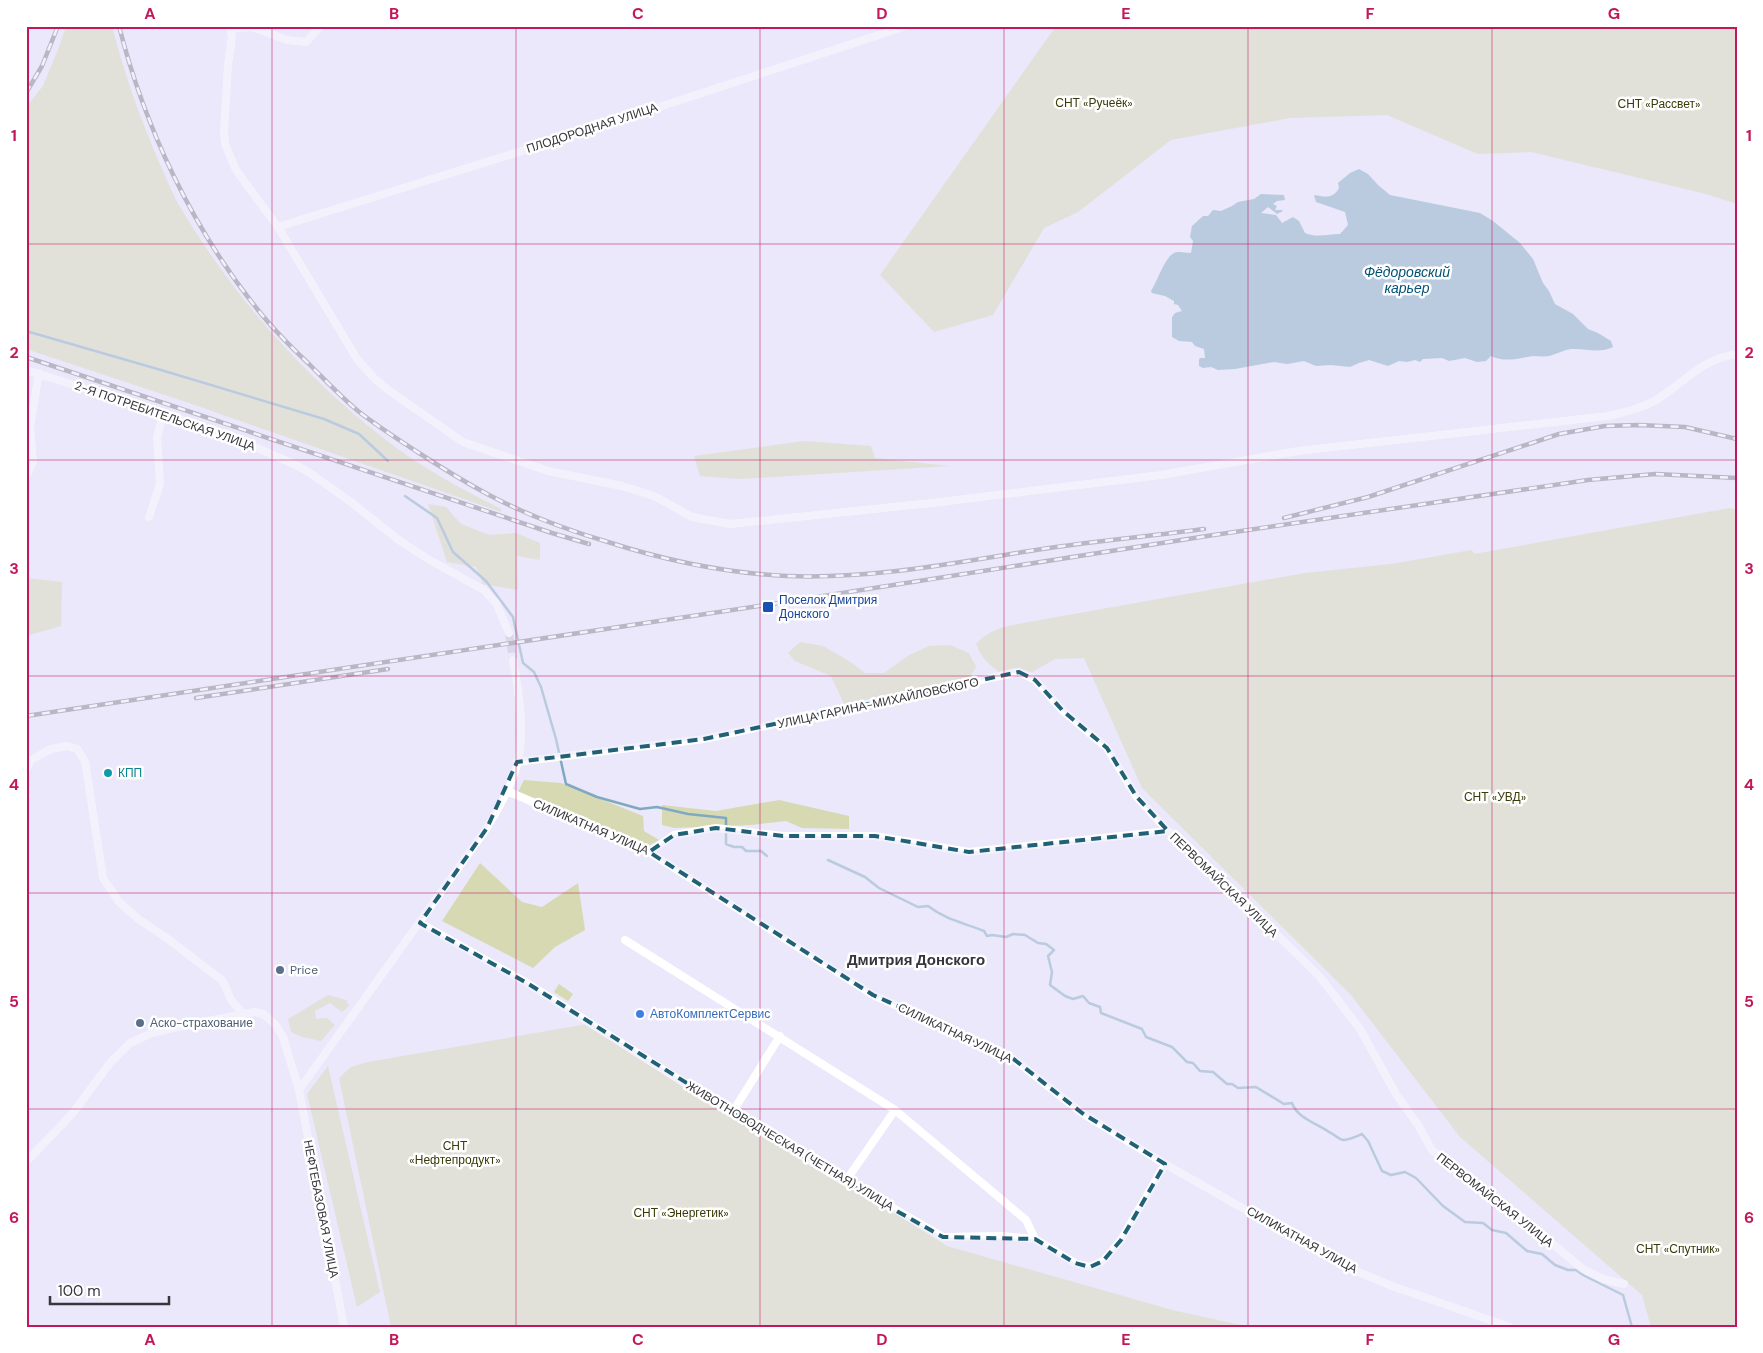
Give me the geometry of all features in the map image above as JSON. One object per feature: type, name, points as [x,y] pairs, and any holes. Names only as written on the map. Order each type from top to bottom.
[{"type":"street","points":[[321,26],[306,42],[287,40],[253,27],[231,27],[232,37],[228,64],[224,132],[225,144],[236,170],[278,227],[358,359],[374,378],[388,390],[463,442],[548,471],[622,486],[646,494],[692,517],[730,524],[940,502],[1161,475],[1298,451],[1608,416],[1632,410],[1656,400],[1697,369],[1711,361],[1737,354]]},
{"type":"street","name":"ПЛОДОРОДНАЯ УЛИЦА","points":[[278,227],[589,130],[906,26]]},
{"type":"street","name":"2-Я ПОТРЕБИТЕЛЬСКАЯ УЛИЦА","points":[[26,370],[234,438],[310,473],[407,545],[484,590],[496,603],[509,633]]},
{"type":"street","points":[[26,477],[33,462],[30,426],[39,373]]},
{"type":"street","points":[[149,518],[160,484],[157,437],[163,414]]},
{"type":"street","points":[[299,1090],[487,828],[507,791],[517,762],[520,735],[520,709],[513,660]]},
{"type":"street","name":"УЛИЦА ГАРИНА-МИХАЙЛОВСКОГО","points":[[517,762],[704,739],[1019,672],[1035,680],[1063,711],[1107,748],[1136,796],[1168,831]]},
{"type":"street","points":[[26,769],[30,760],[51,748],[67,746],[77,749],[85,760],[103,878],[119,902],[137,918],[223,981],[231,1000],[243,1014]]},
{"type":"street","name":"СИЛИКАТНАЯ УЛИЦА","points":[[507,791],[649,852],[873,995],[1011,1057],[1082,1113],[1165,1164],[1344,1266],[1392,1286],[1510,1327]]},
{"type":"street","name":"ПЕРВОМАЙСКАЯ УЛИЦА","points":[[649,852],[674,835],[716,828],[783,836],[875,836],[969,852],[1168,831],[1187,846],[1320,977],[1360,1029],[1396,1094],[1418,1125],[1432,1150],[1520,1217],[1583,1269],[1603,1279],[1624,1284]]},
{"type":"street","name":"ЖИВОТНОВОДЧЕСКАЯ (ЧЕТНАЯ) УЛИЦА","points":[[420,923],[527,983],[845,1182],[943,1237],[1003,1236],[1035,1239],[1075,1263],[1090,1267],[1103,1262],[1122,1240],[1165,1164]]},
{"type":"street","points":[[624,940],[780,1036],[894,1110],[1026,1220],[1035,1239]]},
{"type":"street","name":"НЕФТЕБАЗОВАЯ УЛИЦА","points":[[26,1162],[72,1114],[110,1063],[130,1043],[140,1037],[167,1029],[255,1012],[263,1014],[278,1028],[288,1048],[299,1090],[344,1327]]},
{"type":"street","points":[[732,1113],[780,1036]]},
{"type":"street","points":[[845,1182],[894,1110]]},
{"type":"highlighted area","points":[[1019,672],[1035,680],[1063,711],[1107,748],[1136,796],[1168,831],[969,852],[875,836],[783,836],[716,828],[674,835],[649,852],[873,995],[1011,1057],[1082,1113],[1165,1164],[1121,1240],[1103,1261],[1090,1267],[1075,1263],[1035,1239],[943,1237],[845,1182],[527,983],[420,923],[487,828],[517,762],[704,739]]},
{"type":"green space","points":[[66,26],[112,26],[139,112],[176,200],[219,266],[268,328],[322,385],[382,437],[425,467],[501,509],[501,512],[189,403],[26,349],[26,107],[43,86]]},
{"type":"green space","points":[[1056,26],[1737,26],[1737,204],[1706,194],[1531,152],[1478,154],[1387,115],[1290,118],[1171,140],[1078,212],[1044,228],[993,315],[934,332],[880,275]]},
{"type":"green space","points":[[804,441],[871,446],[875,458],[949,466],[740,479],[700,476],[694,456]]},
{"type":"green space","points":[[428,504],[446,507],[461,524],[489,535],[516,533],[540,543],[540,560],[517,556],[518,590],[483,584],[476,567],[447,562]]},
{"type":"green space","name":"СНТ «УВД»","points":[[1730,508],[1737,510],[1737,1327],[1651,1327],[1642,1295],[1460,1137],[1351,995],[1142,788],[1084,658],[1055,659],[1032,672],[1015,668],[999,672],[985,660],[976,644],[987,634],[994,631],[1007,626],[1029,622],[1305,573],[1391,564],[1472,550],[1474,554]]},
{"type":"green space","points":[[26,578],[62,582],[61,626],[26,636]]},
{"type":"green space","points":[[800,642],[823,646],[865,673],[884,673],[909,655],[929,646],[950,645],[969,653],[976,667],[966,679],[844,704],[831,676],[795,661],[788,653]]},
{"type":"green space","points":[[524,780],[561,783],[643,816],[644,831],[659,840],[646,847],[518,792]]},
{"type":"green space","points":[[779,800],[849,816],[849,829],[802,828],[786,821],[751,825],[674,828],[662,825],[662,805],[716,811]]},
{"type":"green space","points":[[480,863],[522,902],[542,907],[578,883],[585,930],[555,947],[533,968],[442,921]]},
{"type":"green space","points":[[559,984],[573,994],[568,1001],[554,992]]},
{"type":"green space","points":[[328,995],[346,1000],[349,1006],[342,1012],[330,1003],[315,1011],[316,1019],[327,1018],[335,1025],[321,1041],[302,1037],[291,1032],[288,1019]]},
{"type":"green space","name":"СНТ «Энергетик»","points":[[593,1023],[947,1246],[1176,1311],[1250,1327],[391,1327],[339,1078],[351,1067],[368,1062]]},
{"type":"green space","points":[[328,1066],[380,1292],[357,1307],[307,1094]]},
{"type":"water","name":"Фёдоровский карьер","points":[[1359,169],[1368,174],[1390,195],[1480,213],[1493,221],[1520,243],[1533,259],[1543,283],[1555,304],[1573,314],[1588,329],[1611,341],[1613,347],[1597,350],[1571,349],[1549,356],[1512,359],[1501,359],[1491,356],[1486,361],[1477,362],[1465,358],[1449,361],[1442,358],[1423,359],[1420,362],[1415,360],[1399,361],[1388,366],[1369,360],[1350,367],[1316,366],[1304,361],[1287,364],[1274,362],[1218,370],[1199,366],[1200,358],[1205,358],[1204,349],[1195,346],[1192,342],[1179,341],[1172,337],[1172,317],[1175,313],[1182,311],[1178,305],[1174,304],[1174,301],[1151,291],[1164,264],[1171,255],[1178,252],[1191,253],[1193,241],[1190,237],[1192,226],[1203,216],[1208,216],[1213,210],[1221,211],[1238,202],[1254,199],[1261,194],[1284,195],[1285,200],[1277,201],[1273,204],[1277,206],[1275,210],[1283,211],[1277,214],[1268,207],[1261,213],[1276,215],[1282,223],[1293,217],[1299,221],[1305,233],[1318,236],[1340,234],[1348,225],[1345,212],[1316,202],[1314,195],[1331,196],[1337,192],[1339,188],[1338,183],[1350,173]]},
{"type":"waterway","points":[[26,331],[324,419],[359,434],[388,461]]},
{"type":"waterway","points":[[405,496],[437,518],[453,552],[486,581],[513,617],[523,663],[534,672],[541,687],[556,739],[566,784],[597,797],[640,809],[657,807],[688,814],[726,818],[726,844],[742,847],[746,851],[761,851],[767,856]]},
{"type":"waterway","points":[[828,860],[865,877],[879,888],[918,907],[928,906],[949,918],[984,931],[987,936],[1025,935],[1038,943],[1046,944],[1054,950],[1048,956],[1052,972],[1050,985],[1065,996],[1073,999],[1083,996],[1089,1003],[1100,1007],[1101,1013],[1142,1029],[1146,1037],[1172,1047],[1187,1062],[1193,1063],[1200,1071],[1213,1072],[1227,1084],[1232,1084],[1238,1088],[1256,1087],[1284,1104],[1292,1103],[1303,1117],[1343,1140],[1362,1134],[1368,1141],[1382,1171],[1391,1175],[1405,1172],[1416,1178],[1443,1206],[1465,1222],[1483,1223],[1492,1230],[1506,1233],[1527,1251],[1542,1254],[1555,1265],[1568,1270],[1576,1270],[1623,1295],[1632,1327]]},
{"type":"tunnel","points":[[509,633],[513,660]]},
{"type":"railway","points":[[26,93],[42,66],[58,26]]},
{"type":"railway","points":[[119,26],[142,102],[174,176],[212,245],[264,317],[282,338],[365,417],[454,475],[518,509],[547,522],[652,555],[719,569],[787,576],[847,575],[906,570],[1068,545],[1204,529]]},
{"type":"railway","points":[[26,357],[589,544]]},
{"type":"railway","points":[[1284,518],[1368,497],[1559,434],[1605,426],[1638,425],[1685,427],[1737,439]]},
{"type":"railway","points":[[26,716],[772,604],[1207,536],[1588,480],[1655,474],[1737,478]]},
{"type":"railway","points":[[196,698],[388,669]]},
{"type":"place","name":"Поселок Дмитрия Донского","points":[[768,607]]},
{"type":"place","name":"КПП","points":[[108,773]]},
{"type":"place","name":"Price","points":[[280,970]]},
{"type":"place","name":"АвтоКомплектСервис","points":[[640,1014]]},
{"type":"place","name":"Аско-страхование","points":[[140,1023]]},
{"type":"district","name":"Дмитрия Донского","points":[[916,960]]},
{"type":"park label","name":"СНТ «Ручеёк»","points":[[1094,103]]},
{"type":"park label","name":"СНТ «Рассвет»","points":[[1659,104]]},
{"type":"park label","name":"СНТ «Нефтепродукт»","points":[[455,1153]]},
{"type":"park label","name":"СНТ «Спутник»","points":[[1678,1249]]}]
